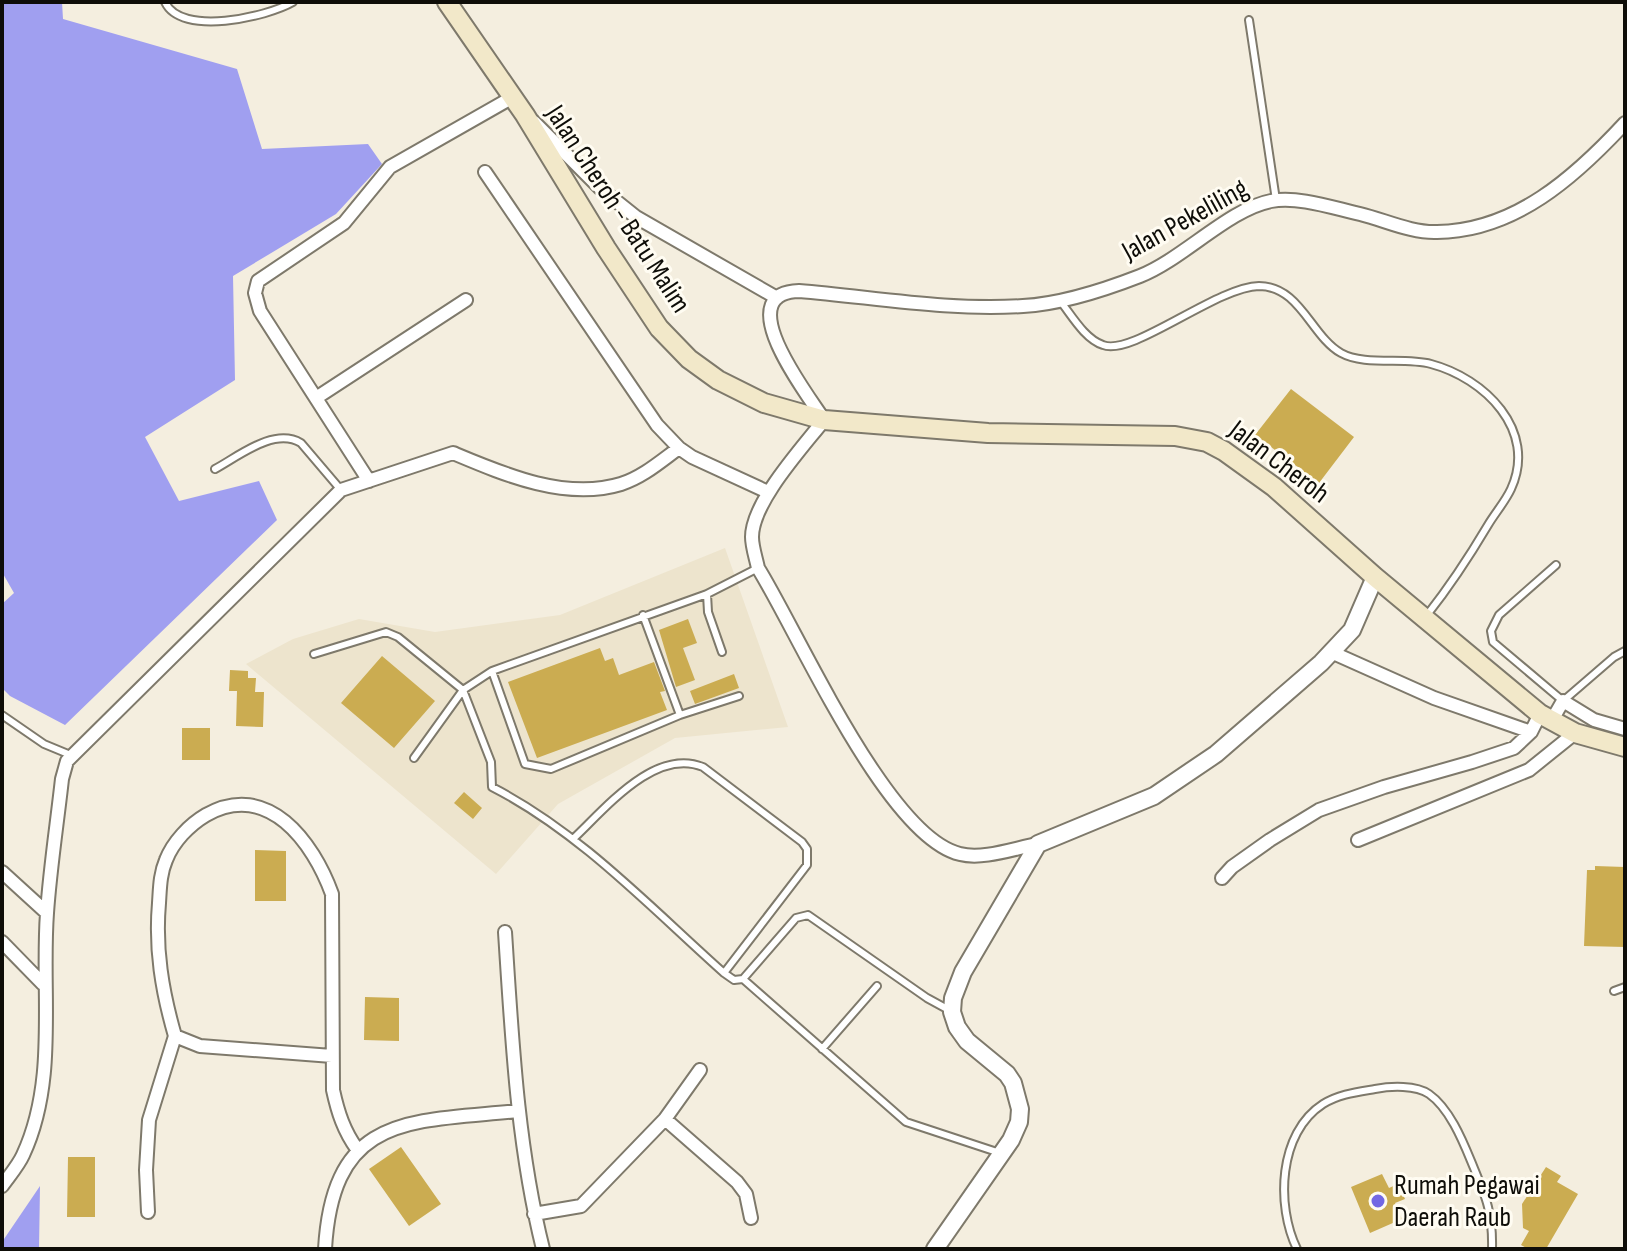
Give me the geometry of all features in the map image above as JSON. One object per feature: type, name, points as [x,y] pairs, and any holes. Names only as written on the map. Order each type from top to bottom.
[{"type":"main road","name":"Jalan Cheroh - Batu Malim","points":[[447,2],[525,115],[659,328],[689,359],[718,380],[764,403],[824,420]]},
{"type":"main road","name":"Jalan Cheroh","points":[[824,420],[988,433],[1175,436],[1207,442],[1274,487],[1375,577],[1546,717],[1575,733],[1625,747]]},
{"type":"street","points":[[369,481],[260,311],[255,293],[258,281],[344,223],[390,167],[513,97]]},
{"type":"street","points":[[525,115],[549,135],[601,189],[636,217],[777,298],[768,312],[768,325],[794,374],[824,420],[768,492],[753,527],[758,568],[860,753],[904,812],[934,840],[958,854],[972,856],[1038,844],[1154,796],[1216,754],[1331,652],[1352,630],[1375,577]]},
{"type":"street","name":"Jalan Pekeliling","points":[[777,298],[799,291],[975,307],[1026,306],[1088,293],[1143,275],[1194,246],[1244,211],[1276,200],[1302,202],[1436,233],[1493,222],[1530,205],[1565,182],[1625,123]]},
{"type":"street","points":[[485,172],[657,425],[692,457],[768,492]]},
{"type":"street","points":[[316,398],[466,300]]},
{"type":"street","points":[[2,1186],[23,1156],[41,1098],[47,1010],[43,984],[47,913],[63,770],[73,756],[341,490],[453,453],[505,474],[560,487],[593,489],[621,484],[649,470],[679,448]]},
{"type":"street","points":[[1331,652],[1434,698],[1531,732]]},
{"type":"street","points":[[1222,878],[1245,858],[1319,810],[1514,748],[1563,701],[1594,720],[1625,729]]},
{"type":"street","points":[[1358,840],[1529,770],[1575,733]]},
{"type":"street","points":[[148,1212],[146,1170],[149,1120],[175,1036],[160,973],[156,933],[160,879],[166,859],[185,832],[196,821],[224,807],[244,805],[279,816],[293,828],[321,868],[332,894],[333,1090],[347,1135],[357,1149]]},
{"type":"street","points":[[935,1249],[1002,1154],[1019,1122],[1018,1097],[1007,1074],[967,1041],[957,1027],[952,1012],[955,988],[963,972],[1038,844]]},
{"type":"street","points":[[2,872],[47,913]]},
{"type":"street","points":[[505,932],[518,1111],[534,1214],[543,1249]]},
{"type":"street","points":[[2,942],[43,984]]},
{"type":"street","points":[[175,1036],[200,1046],[332,1056]]},
{"type":"street","points":[[534,1214],[581,1206],[665,1119],[700,1070]]},
{"type":"street","points":[[325,1249],[336,1191],[357,1149],[382,1132],[407,1124],[518,1111]]},
{"type":"street","points":[[665,1119],[737,1182],[746,1194],[751,1218]]},
{"type":"lane","points":[[165,2],[168,11],[178,17],[217,21],[270,13],[293,2]]},
{"type":"lane","points":[[1249,20],[1276,200]]},
{"type":"lane","points":[[1059,299],[1091,339],[1109,347],[1127,345],[1241,288],[1274,288],[1287,296],[1342,354],[1430,363],[1484,389],[1512,426],[1517,465],[1511,489],[1454,581],[1424,618]]},
{"type":"lane","points":[[215,469],[270,439],[292,438],[301,443],[341,490]]},
{"type":"lane","points":[[1556,565],[1499,615],[1491,631],[1493,642],[1563,701],[1625,651]]},
{"type":"lane","points":[[414,758],[463,690],[492,671],[707,594],[758,568]]},
{"type":"lane","points":[[707,594],[708,612],[722,652]]},
{"type":"lane","points":[[643,615],[680,715]]},
{"type":"lane","points":[[314,654],[386,632],[398,637],[463,690],[491,762],[492,787],[523,803],[573,839],[724,973],[739,981],[743,979],[796,918],[808,915],[952,1012]]},
{"type":"lane","points":[[492,671],[525,764],[537,768],[551,769],[680,715],[739,696]]},
{"type":"lane","points":[[2,715],[44,744],[73,756]]},
{"type":"lane","points":[[573,839],[627,788],[659,769],[689,761],[703,767],[802,842],[807,849],[807,865],[724,973]]},
{"type":"lane","points":[[743,979],[906,1122],[1002,1154]]},
{"type":"lane","points":[[822,1049],[877,986]]},
{"type":"lane","points":[[1614,991],[1625,987]]},
{"type":"lane","points":[[1297,1249],[1284,1210],[1284,1182],[1296,1135],[1310,1114],[1324,1103],[1347,1093],[1410,1088],[1427,1092],[1441,1105],[1462,1141],[1493,1219],[1492,1249]]},
{"type":"shaded area","points":[[2,2],[62,2],[63,19],[237,69],[262,149],[368,144],[382,164],[336,214],[233,276],[235,380],[145,437],[179,501],[259,481],[277,520],[65,725],[10,696],[2,688],[2,604],[14,593],[2,572]]},
{"type":"shaded area","points":[[725,548],[788,727],[675,738],[558,804],[496,874],[246,664],[293,639],[359,619],[435,632],[560,615]]},
{"type":"shaded area","points":[[40,1186],[39,1249],[2,1249],[2,1242]]},
{"type":"building","points":[[1291,389],[1354,437],[1319,483],[1255,435]]},
{"type":"building","points":[[688,619],[697,643],[683,648],[695,680],[676,687],[659,630]]},
{"type":"building","points":[[600,648],[605,661],[613,658],[619,675],[654,662],[665,691],[660,692],[667,710],[537,758],[508,682]]},
{"type":"building","points":[[382,656],[435,701],[394,748],[341,703]]},
{"type":"building","points":[[230,670],[248,671],[248,678],[256,678],[255,692],[264,692],[263,727],[236,726],[237,691],[229,691]]},
{"type":"building","points":[[734,674],[739,688],[695,704],[690,691]]},
{"type":"building","points":[[182,728],[210,728],[210,760],[182,760]]},
{"type":"building","points":[[464,792],[482,808],[473,819],[454,803]]},
{"type":"building","points":[[255,850],[286,851],[286,901],[255,901]]},
{"type":"building","points":[[1595,866],[1625,867],[1625,947],[1584,946],[1587,870],[1595,870]]},
{"type":"building","points":[[365,997],[399,998],[399,1041],[364,1040]]},
{"type":"building","points":[[401,1147],[441,1204],[409,1226],[369,1169]]},
{"type":"building","points":[[68,1157],[95,1157],[95,1217],[67,1217]]},
{"type":"building","points":[[1546,1167],[1561,1176],[1557,1182],[1578,1194],[1546,1249],[1528,1249],[1521,1245],[1529,1231],[1523,1228],[1522,1204]]},
{"type":"building","name":"Rumah Pegawai Daerah Raub","points":[[1382,1174],[1389,1188],[1398,1184],[1405,1199],[1395,1203],[1402,1219],[1370,1233],[1351,1187]]},
{"type":"place","name":"Rumah Pegawai Daerah Raub","points":[[1378,1201]]}]
